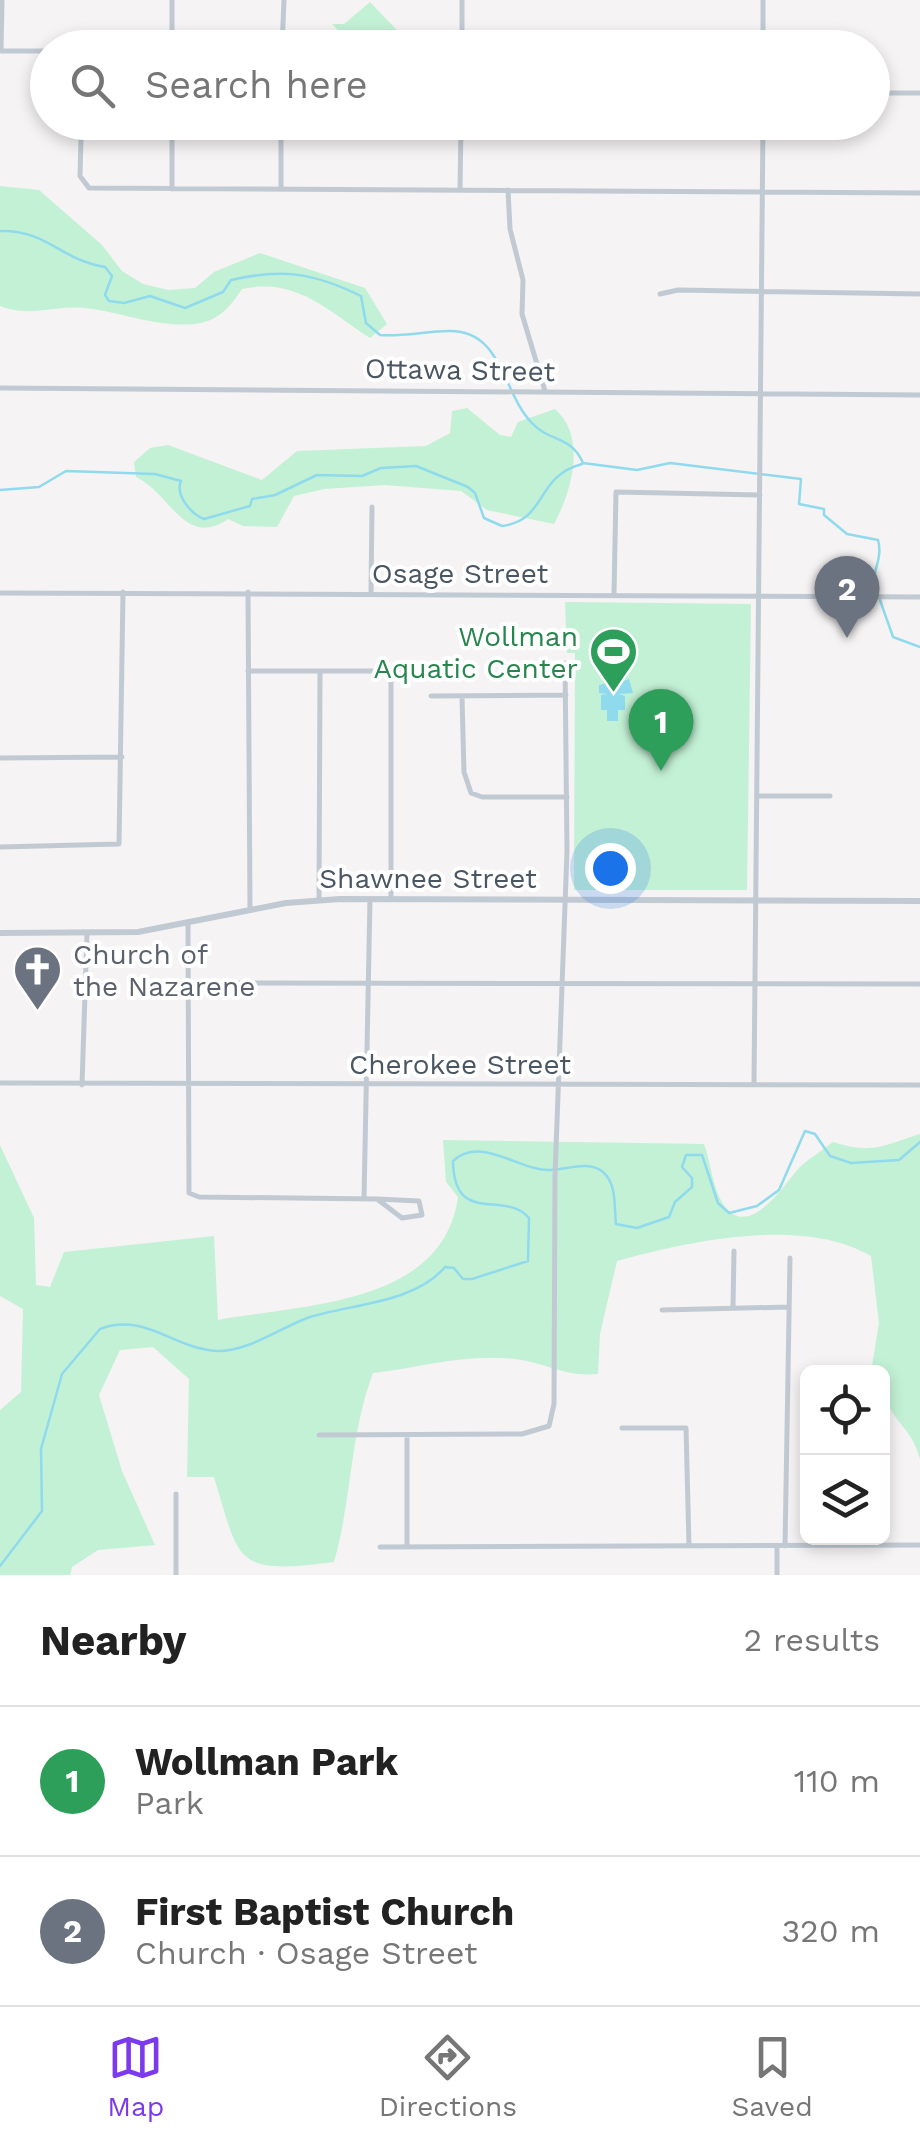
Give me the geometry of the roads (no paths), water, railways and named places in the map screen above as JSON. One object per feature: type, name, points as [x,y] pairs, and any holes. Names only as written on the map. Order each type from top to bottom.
[{"type":"street","points":[[2,0],[0,50],[30,50]]},
{"type":"street","points":[[172,0],[172,30]]},
{"type":"street","points":[[283,30],[284,0]]},
{"type":"street","points":[[462,0],[462,30]]},
{"type":"street","points":[[763,30],[764,0]]},
{"type":"street","points":[[890,93],[920,93]]},
{"type":"street","points":[[81,140],[81,183],[89,188],[920,193]]},
{"type":"street","points":[[172,140],[172,188]]},
{"type":"street","points":[[281,140],[281,189]]},
{"type":"street","points":[[460,190],[461,140]]},
{"type":"street","points":[[754,1084],[763,140]]},
{"type":"street","points":[[508,190],[510,229],[524,280],[522,314],[546,391]]},
{"type":"street","points":[[660,294],[920,294]]},
{"type":"street","name":"Ottawa Street","points":[[0,388],[920,395]]},
{"type":"street","points":[[614,594],[616,492],[760,495]]},
{"type":"street","points":[[371,592],[372,507]]},
{"type":"street","points":[[0,848],[113,846],[122,838],[124,592]]},
{"type":"street","points":[[248,592],[250,909]]},
{"type":"street","name":"Osage Street","points":[[0,593],[920,597]]},
{"type":"street","points":[[319,1435],[522,1434],[546,1429],[554,1404],[555,1176],[566,797],[564,663]]},
{"type":"street","points":[[248,670],[416,671]]},
{"type":"street","points":[[319,900],[320,671]]},
{"type":"street","points":[[391,900],[392,671]]},
{"type":"street","points":[[432,696],[566,696]]},
{"type":"street","points":[[462,697],[464,772],[471,792],[482,797],[566,797]]},
{"type":"street","points":[[0,758],[123,756]]},
{"type":"street","points":[[756,796],[830,796]]},
{"type":"street","points":[[364,1199],[370,899]]},
{"type":"street","name":"Shawnee Street","points":[[0,933],[138,932],[250,909],[319,900],[920,901]]},
{"type":"street","points":[[188,923],[188,1193],[200,1197],[414,1200],[423,1210],[416,1218],[402,1218],[377,1200]]},
{"type":"street","points":[[82,1085],[87,933]]},
{"type":"street","points":[[189,983],[920,984]]},
{"type":"street","name":"Cherokee Street","points":[[0,1084],[920,1084]]},
{"type":"street","points":[[733,1306],[734,1250]]},
{"type":"street","points":[[786,1546],[790,1258]]},
{"type":"street","points":[[662,1310],[789,1306]]},
{"type":"street","points":[[622,1428],[686,1428],[688,1547]]},
{"type":"street","points":[[407,1436],[407,1546]]},
{"type":"street","points":[[176,1494],[176,1575]]},
{"type":"street","points":[[380,1547],[920,1545]]},
{"type":"street","points":[[777,1546],[777,1575]]},
{"type":"water","name":"Wollman Aquatic Center","points":[[607,667],[628,677],[623,681],[629,679],[633,693],[619,694],[625,696],[625,710],[618,710],[618,721],[607,721],[607,710],[601,710],[601,695],[607,694],[599,693],[599,685],[607,683]]},
{"type":"waterway","points":[[0,231],[30,235],[76,258],[105,267],[112,276],[105,295],[109,301],[124,303],[150,296],[185,308],[223,292],[231,280],[266,274],[297,275],[328,282],[361,296],[366,323],[380,335],[467,333],[491,351],[531,422],[566,443],[583,463],[637,470],[670,463],[801,479],[799,504],[824,509],[824,515],[847,534],[878,540],[874,580],[877,593]]},
{"type":"waterway","points":[[0,490],[39,487],[66,471],[155,474],[181,481],[185,503],[204,519],[250,506],[252,499],[275,495],[317,475],[362,476],[381,468],[416,466],[468,487],[475,493],[484,518],[502,526],[527,516],[556,478],[582,464]]},
{"type":"waterway","points":[[880,600],[893,637],[920,647]]},
{"type":"waterway","points":[[0,1566],[42,1511],[41,1449],[62,1374],[100,1329],[131,1325],[201,1349],[229,1350],[310,1317],[400,1295],[432,1279],[445,1267],[454,1268],[463,1279],[472,1279],[528,1261],[529,1218],[519,1210],[471,1200],[462,1194],[453,1161],[464,1154],[488,1153],[538,1169],[597,1168],[611,1183],[616,1224],[637,1228],[669,1217],[675,1202],[692,1187],[692,1178],[682,1167],[686,1155],[702,1155],[718,1203],[729,1213],[757,1206],[779,1190],[805,1131],[815,1134],[830,1156],[851,1163],[899,1160],[920,1142]]},
{"type":"place","name":"First Baptist Church","points":[[847,638]]},
{"type":"place","name":"Wollman Aquatic Center","points":[[613,694]]},
{"type":"place","name":"Wollman Park","points":[[661,771]]},
{"type":"place","name":"Church of the Nazarene","points":[[38,1012]]}]
